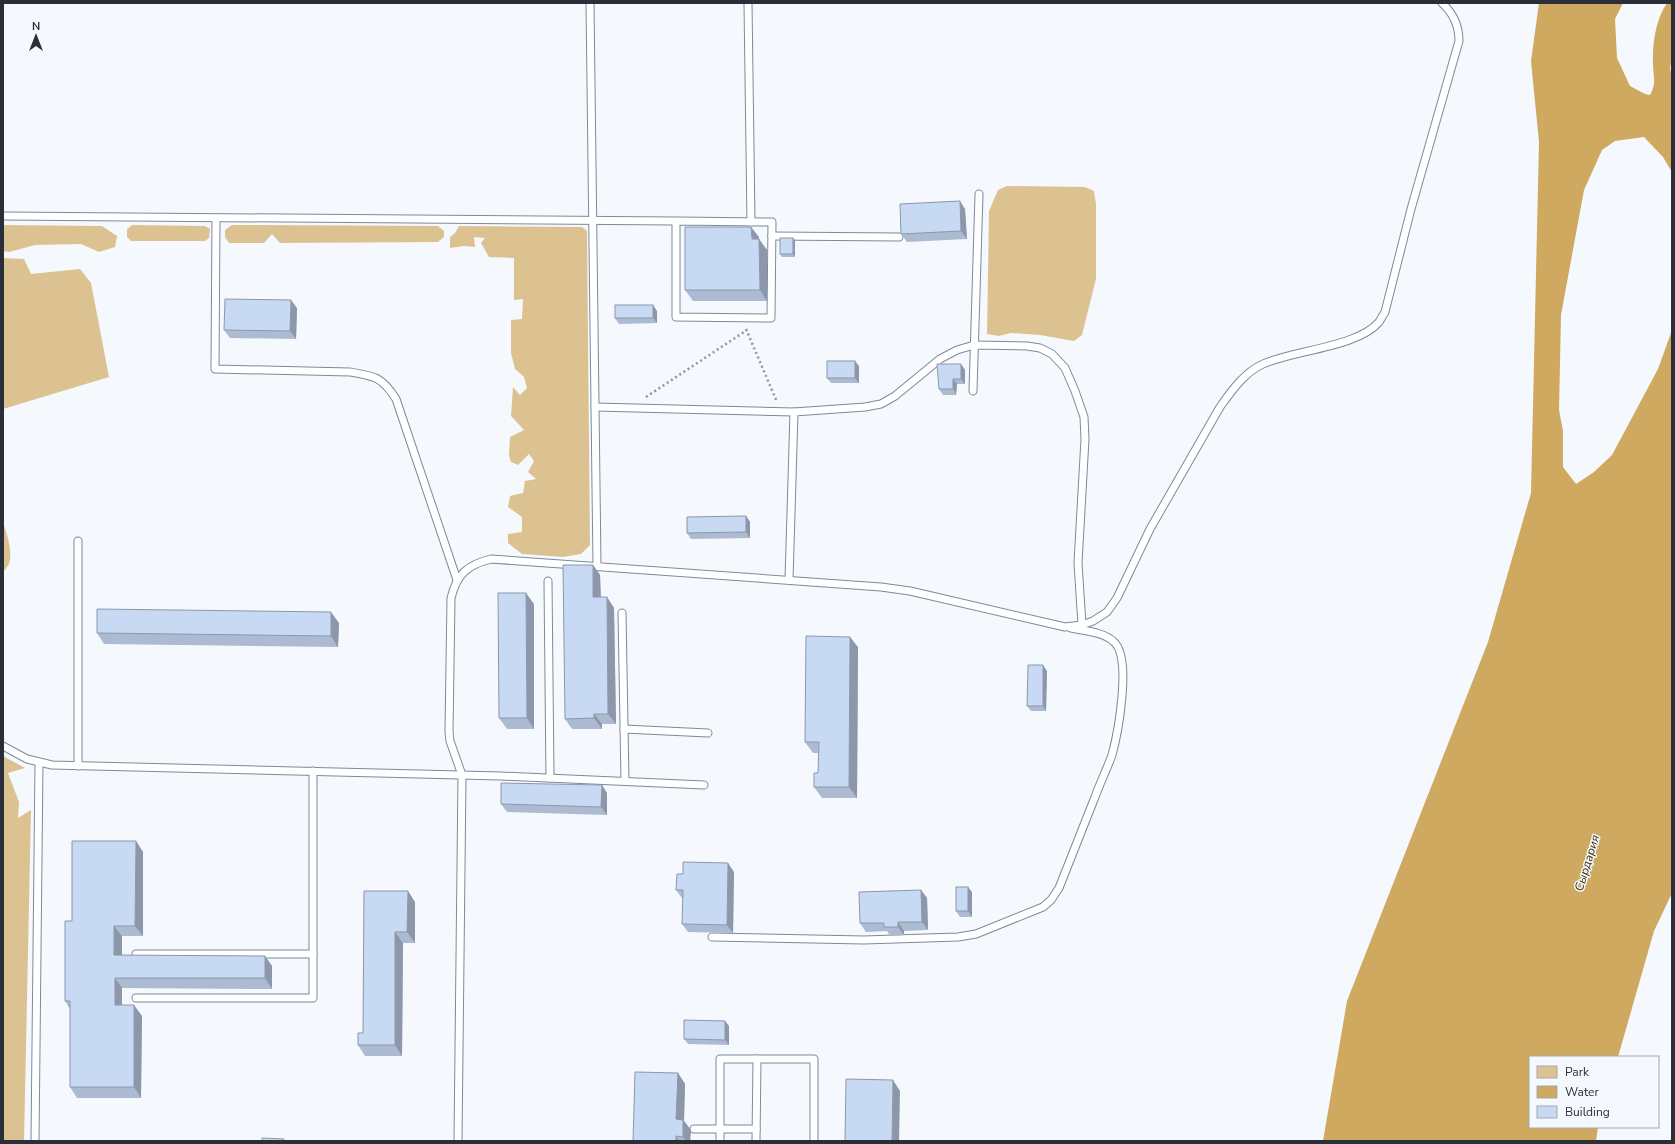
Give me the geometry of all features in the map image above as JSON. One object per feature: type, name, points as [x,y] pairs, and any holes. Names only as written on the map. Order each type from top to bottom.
[{"type":"lane","points":[[590,3],[597,566]]},
{"type":"lane","points":[[748,3],[751,222]]},
{"type":"lane","points":[[1065,627],[1082,625],[1093,621],[1107,612],[1118,598],[1150,529],[1220,407],[1234,388],[1248,374],[1262,364],[1362,334],[1378,323],[1385,312],[1411,209],[1459,41],[1459,32],[1456,22],[1449,9],[1442,3]]},
{"type":"lane","points":[[973,391],[979,194]]},
{"type":"lane","points":[[3,216],[592,220],[772,222],[771,318],[676,317],[676,221]]},
{"type":"lane","points":[[216,218],[215,368],[350,372],[366,374],[379,379],[388,387],[396,399],[457,580]]},
{"type":"lane","points":[[772,236],[899,238]]},
{"type":"lane","points":[[595,407],[794,412],[864,407],[881,404],[896,396],[940,359],[957,350],[974,346],[1027,346],[1040,348],[1052,354],[1065,368],[1084,417],[1085,439],[1078,564],[1082,625]]},
{"type":"lane","points":[[789,580],[794,412]]},
{"type":"lane","points":[[78,541],[78,766]]},
{"type":"lane","points":[[458,1141],[462,775],[450,741],[449,732],[451,598],[457,580],[470,567],[491,559],[881,586],[910,591],[1103,635],[1114,642],[1120,650],[1123,682],[1120,712],[1112,755],[1059,888],[1051,900],[1043,907],[976,934],[958,937],[864,940],[712,936]]},
{"type":"lane","points":[[548,581],[550,778]]},
{"type":"lane","points":[[622,613],[625,781]]},
{"type":"lane","points":[[624,729],[708,733]]},
{"type":"lane","points":[[3,746],[27,759],[39,763],[78,766],[462,775],[704,785]]},
{"type":"lane","points":[[35,1141],[39,763]]},
{"type":"lane","points":[[136,998],[313,998],[313,771]]},
{"type":"lane","points":[[136,954],[313,954]]},
{"type":"lane","points":[[720,1141],[720,1059],[814,1059],[814,1141]]},
{"type":"lane","points":[[756,1141],[757,1059]]},
{"type":"lane","points":[[694,1129],[756,1130]]},
{"type":"path","points":[[742,318],[781,411]]},
{"type":"path","points":[[630,407],[747,330]]},
{"type":"green space","points":[[1007,186],[1085,187],[1094,191],[1096,204],[1096,279],[1082,335],[1074,341],[1040,335],[1011,333],[999,336],[987,334],[989,211],[998,190]]},
{"type":"green space","points":[[3,225],[102,226],[117,236],[115,247],[99,252],[81,244],[35,245],[9,252],[3,251]]},
{"type":"green space","points":[[132,225],[205,226],[210,229],[209,238],[205,241],[131,241],[127,237],[127,229]]},
{"type":"green space","points":[[232,225],[438,226],[444,231],[444,237],[438,242],[280,243],[272,234],[264,243],[229,243],[225,237],[225,230]]},
{"type":"green space","points":[[459,226],[582,227],[587,231],[590,545],[581,554],[563,557],[522,554],[508,543],[508,534],[522,532],[522,517],[508,507],[510,496],[523,493],[525,481],[536,479],[528,472],[534,461],[529,454],[518,465],[511,462],[509,456],[510,437],[524,430],[511,416],[513,387],[520,395],[527,388],[524,377],[515,369],[511,353],[511,320],[522,319],[523,299],[514,300],[514,258],[489,257],[481,243],[485,238],[474,237],[475,247],[464,246],[450,248],[450,237],[455,233]]},
{"type":"green space","points":[[3,258],[24,259],[31,274],[80,269],[91,283],[109,377],[3,409]]},
{"type":"green space","points":[[3,523],[8,537],[10,559],[9,564],[3,572]]},
{"type":"green space","points":[[3,756],[25,768],[8,773],[19,802],[18,818],[31,810],[24,1141],[3,1141]]},
{"type":"water","name":"Сырдария","points":[[1539,3],[1623,3],[1615,19],[1617,58],[1630,86],[1650,95],[1654,83],[1653,56],[1657,24],[1667,3],[1672,3],[1672,58],[1670,68],[1672,77],[1672,172],[1663,157],[1644,137],[1615,141],[1602,150],[1584,190],[1561,315],[1559,410],[1563,431],[1563,467],[1576,484],[1594,472],[1612,455],[1658,369],[1672,330],[1672,893],[1654,931],[1618,1056],[1529,1056],[1529,1128],[1598,1128],[1596,1141],[1323,1141],[1347,1001],[1488,642],[1531,493],[1539,142],[1531,61]]},
{"type":"building","points":[[960,201],[961,231],[901,234],[900,204]]},
{"type":"building","points":[[685,227],[751,227],[752,239],[759,239],[760,290],[685,290]]},
{"type":"building","points":[[780,238],[793,238],[793,254],[780,254]]},
{"type":"building","points":[[225,299],[291,300],[290,331],[224,330]]},
{"type":"building","points":[[615,305],[653,305],[653,318],[615,318]]},
{"type":"building","points":[[827,361],[855,361],[855,378],[827,378]]},
{"type":"building","points":[[937,364],[961,364],[961,379],[953,379],[953,389],[939,389]]},
{"type":"building","points":[[746,516],[746,532],[687,533],[687,517]]},
{"type":"building","points":[[563,565],[593,565],[593,597],[607,597],[608,714],[594,714],[594,718],[565,719]]},
{"type":"building","points":[[498,593],[526,593],[527,718],[499,718]]},
{"type":"building","points":[[97,609],[331,612],[331,636],[97,633]]},
{"type":"building","points":[[806,636],[850,637],[849,787],[814,787],[814,773],[818,773],[819,742],[805,742]]},
{"type":"building","points":[[1028,665],[1043,665],[1043,706],[1027,706]]},
{"type":"building","points":[[501,783],[602,785],[601,807],[501,804]]},
{"type":"building","points":[[72,841],[136,841],[135,926],[114,926],[114,955],[265,956],[265,978],[115,978],[115,1005],[134,1005],[134,1087],[70,1087],[70,1001],[65,1001],[65,921],[72,921]]},
{"type":"building","points":[[683,862],[728,863],[727,925],[682,924],[683,890],[676,890],[677,874],[683,874]]},
{"type":"building","points":[[956,887],[968,887],[968,911],[956,911]]},
{"type":"building","points":[[921,890],[922,922],[898,922],[898,927],[884,927],[884,923],[860,923],[859,892]]},
{"type":"building","points":[[364,891],[408,891],[407,932],[395,932],[395,1045],[358,1045],[358,1033],[363,1033]]},
{"type":"building","points":[[684,1020],[725,1021],[725,1040],[684,1039]]},
{"type":"building","points":[[635,1072],[678,1073],[676,1119],[683,1120],[683,1137],[676,1136],[676,1141],[633,1141]]},
{"type":"building","points":[[846,1079],[893,1080],[892,1141],[845,1141]]},
{"type":"building","points":[[262,1138],[284,1139],[284,1141],[262,1141]]}]
